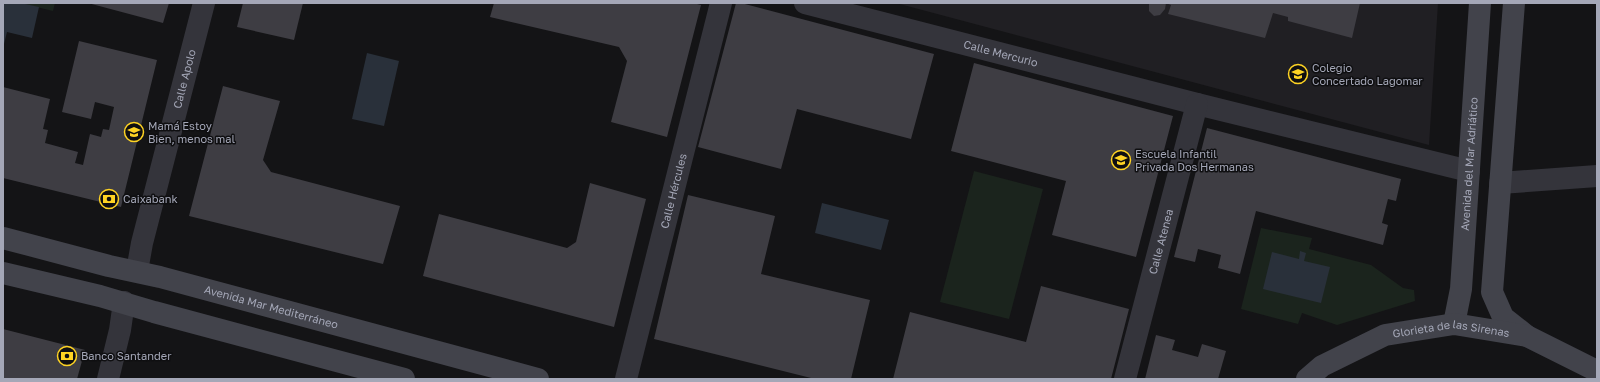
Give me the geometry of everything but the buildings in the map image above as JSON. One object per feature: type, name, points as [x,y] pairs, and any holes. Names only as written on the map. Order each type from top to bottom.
[{"type":"street","name":"Calle Apolo","points":[[137,271],[142,243],[204,3]]},
{"type":"street","name":"Calle Hércules","points":[[626,379],[721,3]]},
{"type":"street","name":"Calle Mercurio","points":[[805,3],[1197,104],[1469,171]]},
{"type":"street","name":"Avenida del Mar Adriático","points":[[1454,324],[1461,289],[1480,3]]},
{"type":"street","points":[[1514,3],[1492,292],[1503,318],[1528,336]]},
{"type":"street","name":"Calle Atenea","points":[[1125,379],[1197,104]]},
{"type":"street","points":[[1500,183],[1597,176]]},
{"type":"street","name":"Avenida Mar Mediterráneo","points":[[3,238],[109,266],[137,271],[538,379]]},
{"type":"street","points":[[3,273],[124,302],[154,312],[404,379]]},
{"type":"street","points":[[108,379],[120,330],[124,302]]},
{"type":"street","name":"Glorieta de las Sirenas","points":[[1308,379],[1322,366],[1385,335],[1454,324],[1528,336],[1593,369],[1597,373]]},
{"type":"shaded area","points":[[3,3],[21,3],[39,7],[32,38],[7,32],[3,48]]},
{"type":"shaded area","points":[[20,3],[55,3],[53,11]]},
{"type":"shaded area","name":"Colegio Concertado Lagomar","points":[[896,3],[1438,3],[1429,145]]},
{"type":"shaded area","points":[[367,53],[399,61],[384,126],[352,119]]},
{"type":"shaded area","points":[[974,171],[1043,189],[1009,319],[940,302]]},
{"type":"shaded area","points":[[822,203],[889,220],[881,250],[815,233]]},
{"type":"shaded area","points":[[1261,228],[1312,238],[1309,249],[1371,265],[1403,288],[1414,290],[1415,301],[1337,325],[1302,313],[1298,324],[1241,309]]},
{"type":"shaded area","points":[[1300,251],[1306,253],[1304,261],[1330,267],[1321,303],[1263,289],[1272,252],[1299,259]]},
{"type":"place","name":"Colegio Concertado Lagomar","points":[[1298,74]]},
{"type":"place","name":"Mamá Estoy Bien, menos mal","points":[[134,132]]},
{"type":"place","name":"Escuela Infantil Privada Dos Hermanas","points":[[1121,160]]},
{"type":"place","name":"Caixabank","points":[[109,199]]},
{"type":"place","name":"Banco Santander","points":[[67,356]]}]
